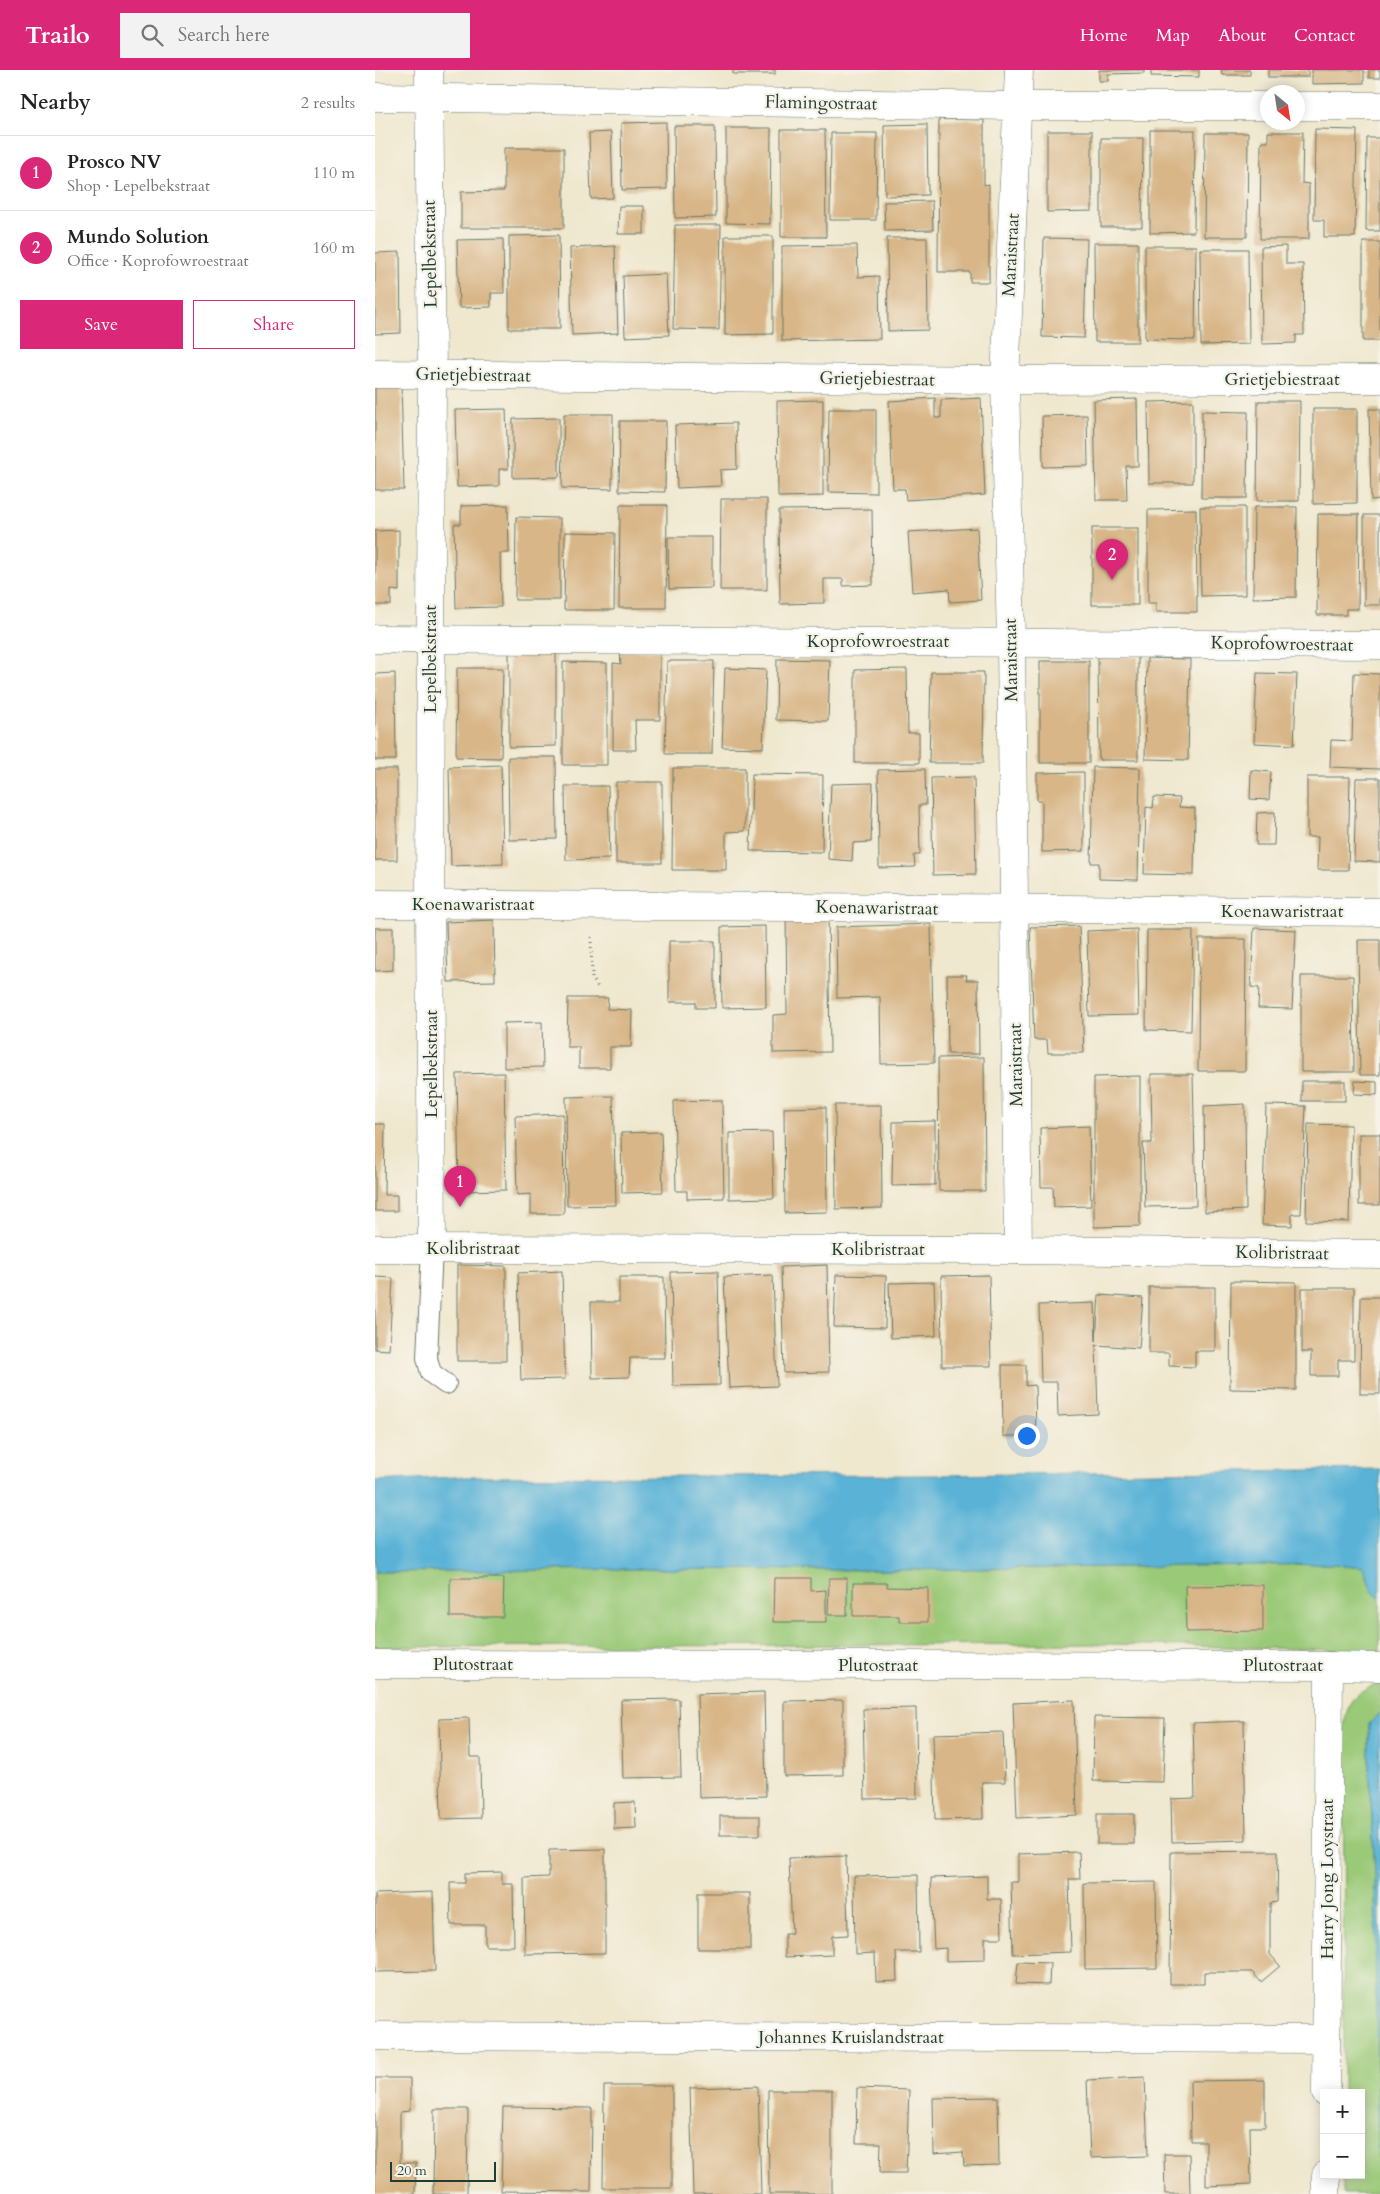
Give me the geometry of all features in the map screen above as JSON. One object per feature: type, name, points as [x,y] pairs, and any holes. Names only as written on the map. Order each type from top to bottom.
[{"type":"street","name":"Lepelbekstraat","points":[[429,70],[432,375],[430,640],[432,1248]]},
{"type":"street","name":"Maraistraat","points":[[1018,1250],[1011,642],[1005,380],[1019,70]]},
{"type":"street","name":"Flamingostraat","points":[[375,97],[1018,106],[1260,106]]},
{"type":"street","points":[[1305,106],[1380,106]]},
{"type":"street","name":"Grietjebiestraat","points":[[375,374],[1005,380],[1380,379]]},
{"type":"street","name":"Koprofowroestraat","points":[[375,639],[1380,645]]},
{"type":"street","name":"Koenawaristraat","points":[[375,904],[590,904],[1015,910],[1380,912]]},
{"type":"street","name":"Kolibristraat","points":[[375,1249],[1018,1250],[1380,1254]]},
{"type":"street","name":"Plutostraat","points":[[375,1664],[1380,1667]]},
{"type":"street","name":"Harry Jong Loystraat","points":[[1326,2089],[1329,1666]]},
{"type":"street","name":"Johannes Kruislandstraat","points":[[375,2036],[1327,2039]]},
{"type":"street","points":[[1326,2179],[1326,2194]]},
{"type":"lane","points":[[432,1248],[427,1358],[431,1372],[446,1384]]},
{"type":"path","points":[[590,904],[592,978],[599,989]]},
{"type":"green space","points":[[1335,1564],[1363,1567],[1372,1591],[1380,1599],[1380,1651],[1109,1644],[375,1647],[375,1572],[623,1569],[893,1570]]},
{"type":"green space","points":[[1380,1683],[1380,1713],[1369,1724],[1369,1767],[1375,1874],[1378,2194],[1343,2194],[1343,2179],[1365,2179],[1365,2089],[1343,2089],[1344,1727],[1353,1698],[1371,1686]]},
{"type":"water","points":[[1380,1469],[1380,1599],[1372,1591],[1363,1567],[1335,1564],[893,1570],[623,1569],[375,1572],[375,1481],[455,1477],[937,1475]]},
{"type":"water","points":[[1380,1713],[1380,2194],[1378,2194],[1375,1874],[1369,1767],[1369,1724]]},
{"type":"building","points":[[733,70],[775,70],[775,74],[733,74]]},
{"type":"building","points":[[1099,70],[1144,70],[1144,73],[1108,74],[1108,81],[1099,81]]},
{"type":"building","points":[[1151,70],[1199,70],[1199,77],[1151,76]]},
{"type":"building","points":[[1221,70],[1250,70],[1250,75],[1222,75]]},
{"type":"building","points":[[1268,70],[1308,70],[1308,77],[1268,77]]},
{"type":"building","points":[[1312,70],[1364,70],[1364,83],[1312,84]]},
{"type":"building","points":[[1369,70],[1380,70],[1380,78],[1369,78]]},
{"type":"building","points":[[939,119],[984,120],[984,185],[989,184],[989,282],[970,282],[970,272],[938,272]]},
{"type":"building","points":[[666,122],[667,189],[622,190],[621,123]]},
{"type":"building","points":[[927,124],[928,195],[885,196],[884,125]]},
{"type":"building","points":[[674,126],[715,126],[716,217],[675,218]]},
{"type":"building","points":[[726,128],[771,128],[770,224],[726,223]]},
{"type":"building","points":[[1315,129],[1357,130],[1355,237],[1324,237],[1324,220],[1314,220]]},
{"type":"building","points":[[781,130],[825,130],[826,237],[781,237]]},
{"type":"building","points":[[1150,130],[1195,130],[1194,232],[1150,233]]},
{"type":"building","points":[[1047,131],[1092,131],[1092,211],[1047,212]]},
{"type":"building","points":[[611,132],[613,198],[591,199],[589,133]]},
{"type":"building","points":[[1268,132],[1303,132],[1302,183],[1309,184],[1309,239],[1260,239],[1261,142],[1268,142]]},
{"type":"building","points":[[831,133],[877,133],[876,220],[830,220]]},
{"type":"building","points":[[1205,133],[1248,133],[1247,237],[1204,237]]},
{"type":"building","points":[[1101,138],[1143,138],[1142,227],[1101,227]]},
{"type":"building","points":[[1367,138],[1380,138],[1380,231],[1366,231]]},
{"type":"building","points":[[504,148],[564,148],[564,228],[461,228],[461,192],[504,191]]},
{"type":"building","points":[[932,201],[933,230],[885,231],[884,202]]},
{"type":"building","points":[[619,206],[644,206],[644,234],[618,234]]},
{"type":"building","points":[[675,225],[721,225],[719,330],[673,329]]},
{"type":"building","points":[[559,235],[560,329],[509,329],[509,236]]},
{"type":"building","points":[[725,236],[773,236],[773,334],[725,335]]},
{"type":"building","points":[[887,238],[927,238],[928,330],[888,331]]},
{"type":"building","points":[[1044,238],[1087,239],[1084,338],[1042,337]]},
{"type":"building","points":[[503,239],[504,293],[491,293],[491,307],[459,308],[457,240]]},
{"type":"building","points":[[1363,242],[1380,242],[1380,341],[1363,341]]},
{"type":"building","points":[[1094,243],[1138,243],[1138,342],[1095,342]]},
{"type":"building","points":[[857,245],[858,277],[879,276],[880,339],[782,341],[782,246]]},
{"type":"building","points":[[615,246],[618,333],[572,335],[570,248]]},
{"type":"building","points":[[1145,246],[1196,246],[1195,340],[1145,339]]},
{"type":"building","points":[[1286,246],[1286,264],[1303,264],[1304,335],[1296,335],[1296,343],[1262,344],[1261,247]]},
{"type":"building","points":[[1200,249],[1248,249],[1249,344],[1201,345]]},
{"type":"building","points":[[400,252],[401,333],[375,334],[375,253]]},
{"type":"building","points":[[666,274],[669,335],[625,337],[623,276]]},
{"type":"building","points":[[375,383],[401,383],[404,490],[375,490]]},
{"type":"building","points":[[935,398],[935,418],[941,418],[941,400],[981,398],[985,495],[906,500],[905,489],[893,489],[889,401]]},
{"type":"building","points":[[1137,399],[1138,466],[1126,466],[1127,500],[1096,500],[1094,400]]},
{"type":"building","points":[[823,400],[823,496],[778,497],[777,401]]},
{"type":"building","points":[[1193,401],[1193,483],[1149,483],[1148,402]]},
{"type":"building","points":[[1258,401],[1300,401],[1299,501],[1257,501]]},
{"type":"building","points":[[506,409],[508,469],[499,469],[499,486],[457,487],[455,410]]},
{"type":"building","points":[[829,409],[876,409],[876,493],[828,492]]},
{"type":"building","points":[[1313,409],[1357,409],[1357,503],[1313,504]]},
{"type":"building","points":[[1369,409],[1380,409],[1380,499],[1371,500]]},
{"type":"building","points":[[1202,411],[1248,412],[1247,498],[1201,498]]},
{"type":"building","points":[[564,414],[613,414],[612,489],[562,488]]},
{"type":"building","points":[[1087,415],[1088,466],[1043,467],[1042,416]]},
{"type":"building","points":[[559,418],[559,477],[513,478],[513,419]]},
{"type":"building","points":[[620,421],[666,421],[665,492],[619,491]]},
{"type":"building","points":[[736,423],[737,469],[720,470],[721,486],[677,488],[675,425]]},
{"type":"building","points":[[721,499],[767,499],[767,590],[720,590]]},
{"type":"building","points":[[508,505],[509,553],[500,553],[501,607],[456,608],[454,524],[461,524],[461,506]]},
{"type":"building","points":[[620,505],[667,505],[666,608],[619,608]]},
{"type":"building","points":[[1200,507],[1245,507],[1245,595],[1201,596]]},
{"type":"building","points":[[1254,507],[1297,507],[1296,597],[1253,598]]},
{"type":"building","points":[[872,509],[873,585],[843,586],[843,579],[824,579],[824,603],[780,604],[779,510]]},
{"type":"building","points":[[1196,509],[1197,612],[1156,612],[1156,603],[1148,603],[1148,510]]},
{"type":"building","points":[[1318,514],[1359,514],[1358,609],[1346,609],[1346,615],[1317,615]]},
{"type":"building","points":[[1364,515],[1380,515],[1380,605],[1364,605]]},
{"type":"building","points":[[516,517],[560,518],[560,600],[515,600]]},
{"type":"building","points":[[977,528],[981,600],[950,602],[949,589],[912,592],[908,532]]},
{"type":"building","points":[[1092,528],[1138,528],[1138,605],[1092,605]]},
{"type":"building","points":[[399,530],[399,591],[391,590],[391,605],[375,605],[375,531]]},
{"type":"building","points":[[565,532],[615,533],[614,610],[564,610]]},
{"type":"building","points":[[668,537],[712,537],[712,588],[669,589]]},
{"type":"building","points":[[620,651],[660,651],[660,720],[635,720],[636,750],[613,750],[613,663],[621,664]]},
{"type":"building","points":[[509,653],[556,653],[556,746],[509,747]]},
{"type":"building","points":[[1098,657],[1138,657],[1138,760],[1099,760]]},
{"type":"building","points":[[1147,658],[1190,659],[1188,760],[1145,759]]},
{"type":"building","points":[[777,659],[830,660],[828,721],[776,720]]},
{"type":"building","points":[[667,661],[714,661],[712,754],[665,754]]},
{"type":"building","points":[[1040,661],[1089,661],[1089,763],[1040,763]]},
{"type":"building","points":[[563,662],[607,663],[607,765],[563,765]]},
{"type":"building","points":[[457,668],[503,668],[501,758],[456,757]]},
{"type":"building","points":[[725,668],[766,670],[763,748],[722,747]]},
{"type":"building","points":[[907,669],[908,733],[919,733],[919,763],[855,763],[855,670]]},
{"type":"building","points":[[931,672],[984,672],[983,763],[929,763]]},
{"type":"building","points":[[395,673],[396,760],[375,760],[375,674]]},
{"type":"building","points":[[1257,673],[1297,674],[1294,745],[1254,743]]},
{"type":"building","points":[[1354,673],[1380,674],[1380,769],[1330,767],[1331,740],[1352,741]]},
{"type":"building","points":[[508,757],[556,757],[557,839],[509,840]]},
{"type":"building","points":[[501,765],[503,864],[451,866],[449,767]]},
{"type":"building","points":[[1093,767],[1140,768],[1138,880],[1099,879],[1099,863],[1091,863]]},
{"type":"building","points":[[673,768],[745,768],[745,831],[726,832],[726,870],[672,870]]},
{"type":"building","points":[[375,769],[397,769],[397,860],[375,860]]},
{"type":"building","points":[[925,769],[926,805],[919,805],[920,855],[914,855],[915,867],[879,868],[878,770]]},
{"type":"building","points":[[1251,770],[1271,772],[1269,800],[1250,799]]},
{"type":"building","points":[[1084,772],[1084,851],[1042,852],[1042,801],[1037,801],[1037,773]]},
{"type":"building","points":[[752,774],[823,775],[822,852],[750,851]]},
{"type":"building","points":[[974,777],[976,874],[933,875],[931,778]]},
{"type":"building","points":[[1307,777],[1350,777],[1348,870],[1317,870],[1318,837],[1307,837]]},
{"type":"building","points":[[1356,778],[1380,778],[1380,862],[1354,861]]},
{"type":"building","points":[[616,782],[662,782],[662,863],[616,863]]},
{"type":"building","points":[[873,783],[871,842],[853,843],[852,861],[828,859],[831,784]]},
{"type":"building","points":[[565,786],[608,786],[610,859],[566,860]]},
{"type":"building","points":[[1154,797],[1180,798],[1179,807],[1195,808],[1194,875],[1144,874],[1146,807],[1153,808]]},
{"type":"building","points":[[1275,812],[1274,845],[1256,845],[1257,813]]},
{"type":"building","points":[[828,911],[830,1052],[773,1053],[773,1015],[787,1014],[786,912]]},
{"type":"building","points":[[494,920],[495,981],[448,982],[446,922]]},
{"type":"building","points":[[931,924],[934,1063],[881,1064],[880,997],[837,998],[836,927]]},
{"type":"building","points":[[765,926],[766,1007],[722,1008],[721,927]]},
{"type":"building","points":[[1079,926],[1084,1053],[1048,1053],[1047,1040],[1034,1040],[1030,927]]},
{"type":"building","points":[[375,928],[393,928],[393,970],[375,971]]},
{"type":"building","points":[[1254,928],[1296,930],[1292,1009],[1258,1008],[1259,988],[1251,987]]},
{"type":"building","points":[[1137,929],[1139,1015],[1089,1016],[1087,931]]},
{"type":"building","points":[[1147,930],[1193,930],[1191,1031],[1146,1030]]},
{"type":"building","points":[[1199,939],[1246,939],[1245,1071],[1198,1071]]},
{"type":"building","points":[[1358,940],[1380,940],[1380,1075],[1360,1075]]},
{"type":"building","points":[[669,941],[715,941],[715,1008],[696,1008],[696,1002],[669,1002]]},
{"type":"building","points":[[947,975],[967,975],[966,980],[978,980],[979,1054],[948,1054]]},
{"type":"building","points":[[1301,976],[1353,976],[1354,1072],[1301,1072]]},
{"type":"building","points":[[568,998],[608,998],[607,1009],[632,1010],[631,1047],[610,1047],[610,1068],[579,1068],[579,1047],[567,1047]]},
{"type":"building","points":[[542,1022],[543,1067],[504,1068],[504,1023]]},
{"type":"building","points":[[984,1057],[985,1191],[939,1191],[938,1058]]},
{"type":"building","points":[[504,1073],[506,1190],[459,1191],[457,1074]]},
{"type":"building","points":[[1151,1074],[1193,1074],[1196,1206],[1145,1207],[1143,1143],[1152,1143]]},
{"type":"building","points":[[1140,1076],[1140,1226],[1094,1227],[1094,1077]]},
{"type":"building","points":[[1302,1081],[1345,1081],[1345,1101],[1302,1101]]},
{"type":"building","points":[[1355,1081],[1377,1082],[1377,1095],[1354,1094]]},
{"type":"building","points":[[613,1096],[616,1205],[567,1206],[566,1097]]},
{"type":"building","points":[[722,1100],[724,1198],[687,1199],[687,1191],[676,1191],[674,1101]]},
{"type":"building","points":[[1245,1104],[1246,1210],[1205,1212],[1204,1106]]},
{"type":"building","points":[[835,1105],[881,1105],[882,1208],[836,1209]]},
{"type":"building","points":[[1266,1105],[1306,1106],[1301,1214],[1292,1214],[1292,1226],[1262,1225]]},
{"type":"building","points":[[826,1107],[827,1212],[785,1213],[784,1108]]},
{"type":"building","points":[[563,1114],[564,1214],[531,1214],[531,1194],[517,1195],[515,1116]]},
{"type":"building","points":[[935,1121],[935,1185],[892,1186],[893,1122]]},
{"type":"building","points":[[375,1124],[385,1124],[384,1195],[397,1195],[397,1211],[375,1211]]},
{"type":"building","points":[[1308,1124],[1351,1125],[1349,1222],[1306,1221]]},
{"type":"building","points":[[1089,1126],[1091,1206],[1054,1207],[1053,1187],[1041,1187],[1040,1128]]},
{"type":"building","points":[[661,1132],[663,1192],[622,1193],[621,1133]]},
{"type":"building","points":[[772,1132],[774,1198],[729,1199],[729,1133]]},
{"type":"building","points":[[1359,1134],[1380,1134],[1380,1205],[1359,1205]]},
{"type":"building","points":[[457,1265],[506,1266],[506,1361],[457,1361]]},
{"type":"building","points":[[827,1265],[829,1372],[784,1373],[781,1267]]},
{"type":"building","points":[[562,1271],[565,1379],[521,1380],[518,1273]]},
{"type":"building","points":[[718,1271],[720,1385],[673,1386],[671,1272]]},
{"type":"building","points":[[773,1275],[777,1386],[729,1388],[724,1277]]},
{"type":"building","points":[[836,1275],[886,1276],[885,1328],[834,1327]]},
{"type":"building","points":[[989,1275],[991,1366],[942,1366],[941,1276]]},
{"type":"building","points":[[375,1277],[393,1278],[389,1350],[375,1349]]},
{"type":"building","points":[[619,1277],[664,1277],[665,1358],[630,1358],[629,1377],[592,1378],[591,1302],[619,1302]]},
{"type":"building","points":[[1231,1281],[1296,1282],[1296,1390],[1230,1389]]},
{"type":"building","points":[[934,1282],[936,1336],[891,1338],[889,1283]]},
{"type":"building","points":[[1149,1287],[1215,1287],[1215,1351],[1195,1351],[1195,1367],[1169,1366],[1169,1353],[1149,1353]]},
{"type":"building","points":[[1302,1288],[1354,1288],[1354,1360],[1338,1360],[1338,1376],[1311,1376],[1311,1352],[1302,1352]]},
{"type":"building","points":[[1099,1295],[1143,1298],[1139,1348],[1096,1345],[1098,1414],[1058,1416],[1057,1382],[1041,1382],[1039,1305],[1095,1303],[1096,1341]]},
{"type":"building","points":[[1361,1297],[1380,1297],[1380,1394],[1360,1394]]},
{"type":"building","points":[[1002,1365],[1026,1365],[1026,1386],[1035,1385],[1036,1436],[1003,1436]]},
{"type":"building","points":[[450,1578],[504,1578],[503,1617],[450,1617]]},
{"type":"building","points":[[774,1578],[811,1578],[811,1591],[826,1590],[826,1622],[773,1622]]},
{"type":"building","points":[[829,1578],[847,1578],[847,1615],[828,1615]]},
{"type":"building","points":[[853,1583],[887,1583],[887,1587],[928,1588],[928,1622],[899,1622],[899,1616],[853,1616]]},
{"type":"building","points":[[1263,1585],[1263,1631],[1186,1632],[1185,1586]]},
{"type":"building","points":[[764,1692],[766,1796],[699,1798],[697,1694]]},
{"type":"building","points":[[679,1699],[681,1777],[623,1778],[621,1700]]},
{"type":"building","points":[[843,1700],[843,1775],[784,1776],[784,1701]]},
{"type":"building","points":[[1074,1700],[1077,1815],[1017,1818],[1013,1703]]},
{"type":"building","points":[[916,1708],[917,1798],[865,1799],[863,1709]]},
{"type":"building","points":[[1094,1717],[1165,1718],[1163,1782],[1093,1781]]},
{"type":"building","points":[[469,1718],[470,1757],[480,1757],[481,1818],[441,1819],[439,1719]]},
{"type":"building","points":[[1244,1721],[1246,1840],[1172,1842],[1171,1799],[1195,1798],[1193,1723]]},
{"type":"building","points":[[1003,1732],[1005,1782],[982,1782],[983,1819],[935,1820],[933,1734]]},
{"type":"building","points":[[635,1802],[636,1828],[614,1829],[614,1803]]},
{"type":"building","points":[[1097,1814],[1134,1814],[1134,1844],[1097,1844]]},
{"type":"building","points":[[720,1816],[760,1816],[760,1835],[720,1835]]},
{"type":"building","points":[[605,1849],[605,1953],[525,1954],[524,1878],[549,1877],[549,1850]]},
{"type":"building","points":[[1278,1851],[1277,1902],[1270,1903],[1270,1954],[1280,1966],[1261,1982],[1252,1972],[1204,1972],[1204,1984],[1170,1984],[1171,1852]]},
{"type":"building","points":[[1079,1852],[1080,1879],[1069,1879],[1071,1952],[1013,1954],[1011,1882],[1018,1882],[1018,1854]]},
{"type":"building","points":[[846,1856],[848,1935],[832,1936],[832,1955],[785,1957],[785,1934],[792,1934],[789,1858]]},
{"type":"building","points":[[502,1872],[502,1884],[513,1884],[514,1946],[485,1946],[485,1925],[451,1925],[450,1883],[465,1883],[465,1873]]},
{"type":"building","points":[[918,1875],[919,1952],[896,1952],[897,1981],[876,1982],[875,1953],[855,1954],[854,1876]]},
{"type":"building","points":[[987,1876],[987,1899],[1001,1899],[1002,1938],[985,1938],[985,1960],[946,1961],[946,1948],[934,1949],[931,1878]]},
{"type":"building","points":[[1156,1882],[1157,1968],[1085,1969],[1084,1883]]},
{"type":"building","points":[[433,1892],[435,1971],[375,1972],[375,1894]]},
{"type":"building","points":[[698,1893],[750,1893],[750,1949],[698,1949]]},
{"type":"building","points":[[1018,1962],[1050,1963],[1049,1985],[1016,1984]]},
{"type":"building","points":[[1145,2077],[1148,2156],[1090,2158],[1087,2080]]},
{"type":"building","points":[[375,2078],[410,2078],[410,2111],[400,2112],[400,2163],[416,2163],[415,2194],[375,2194]]},
{"type":"building","points":[[1265,2080],[1265,2127],[1250,2127],[1251,2184],[1206,2186],[1206,2141],[1191,2141],[1190,2081]]},
{"type":"building","points":[[604,2086],[672,2086],[672,2188],[603,2188]]},
{"type":"building","points":[[758,2086],[761,2194],[693,2194],[690,2088]]},
{"type":"building","points":[[857,2088],[909,2090],[906,2173],[880,2173],[881,2143],[856,2143]]},
{"type":"building","points":[[768,2090],[832,2090],[832,2194],[769,2194]]},
{"type":"building","points":[[998,2097],[999,2165],[964,2166],[963,2152],[934,2154],[933,2098]]},
{"type":"building","points":[[503,2107],[592,2108],[591,2192],[501,2191]]},
{"type":"building","points":[[434,2109],[468,2109],[467,2194],[433,2194]]},
{"type":"building","points":[[1164,2154],[1189,2154],[1190,2194],[1165,2194]]},
{"type":"place","name":"Mundo Solution","points":[[1112,580]]},
{"type":"place","name":"Prosco NV","points":[[460,1207]]}]
